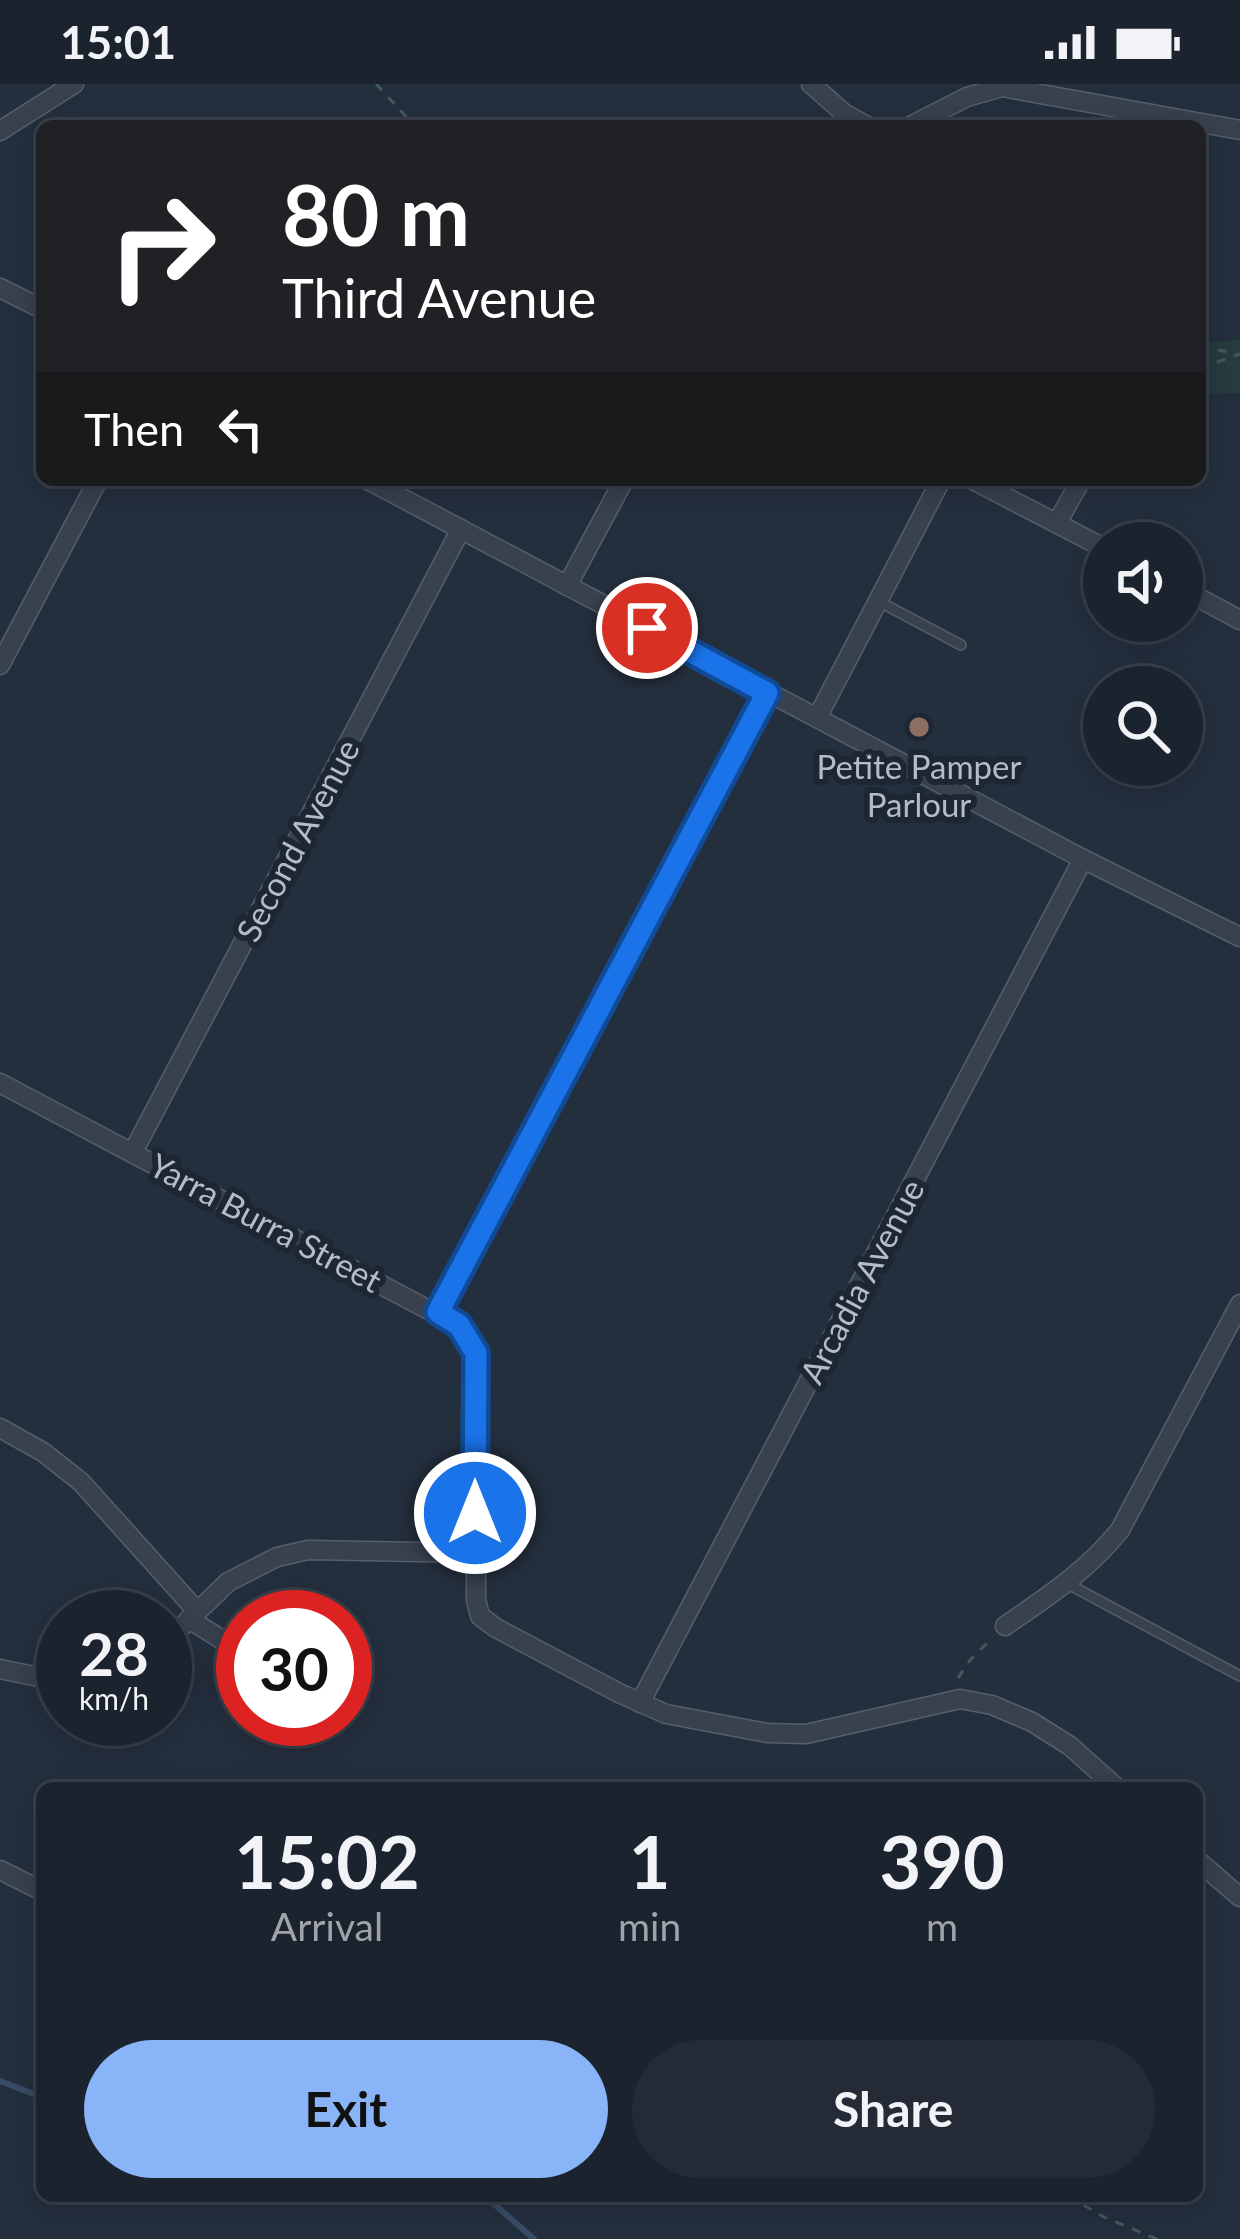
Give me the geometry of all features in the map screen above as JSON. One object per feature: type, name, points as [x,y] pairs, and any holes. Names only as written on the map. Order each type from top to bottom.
[{"type":"street","points":[[0,130],[74,84]]},
{"type":"street","points":[[811,84],[856,120]]},
{"type":"street","points":[[922,120],[967,97],[1003,87],[1185,120]]},
{"type":"street","points":[[1206,124],[1240,130]]},
{"type":"street","points":[[0,287],[36,306]]},
{"type":"street","points":[[0,665],[95,486]]},
{"type":"street","points":[[379,486],[1083,859],[1240,937]]},
{"type":"street","points":[[567,586],[621,486]]},
{"type":"street","points":[[817,718],[938,486]]},
{"type":"street","points":[[985,486],[1083,537]]},
{"type":"street","points":[[1058,523],[1078,486]]},
{"type":"street","name":"Second Avenue","points":[[133,1152],[461,529]]},
{"type":"street","points":[[1203,600],[1240,620]]},
{"type":"street","points":[[438,1312],[767,693]]},
{"type":"street","name":"Arcadia Avenue","points":[[640,1703],[1083,859]]},
{"type":"street","name":"Yarra Burra Street","points":[[0,1083],[459,1325],[476,1353],[475,1553],[480,1616],[640,1703]]},
{"type":"street","points":[[1005,1627],[1068,1584],[1120,1530],[1240,1304]]},
{"type":"street","points":[[0,1429],[43,1452],[81,1482],[193,1615],[216,1632]]},
{"type":"street","points":[[193,1615],[246,1570],[294,1553],[475,1553]]},
{"type":"street","points":[[0,1669],[36,1676]]},
{"type":"street","points":[[640,1703],[691,1720],[788,1735],[942,1701],[976,1701],[1032,1723],[1070,1746],[1110,1782]]},
{"type":"street","points":[[1203,1865],[1240,1897]]},
{"type":"street","points":[[0,1870],[36,1888]]},
{"type":"lane","points":[[878,601],[961,644]]},
{"type":"lane","points":[[1068,1584],[1240,1676]]},
{"type":"path","points":[[376,84],[409,120]]},
{"type":"path","points":[[1206,348],[1239,354]]},
{"type":"path","points":[[1206,366],[1239,354]]},
{"type":"path","points":[[942,1701],[971,1659],[1005,1627]]},
{"type":"path","points":[[1078,2202],[1157,2239]]},
{"type":"green space","points":[[1240,340],[1240,393],[1206,395],[1206,343]]},
{"type":"waterway","points":[[0,2081],[36,2095]]},
{"type":"waterway","points":[[492,2202],[534,2239]]},
{"type":"place","name":"Petite Pamper Parlour","points":[[919,727]]},
{"type":"route","points":[[475,1513],[476,1353],[459,1325],[438,1312],[767,693],[647,628]]}]
